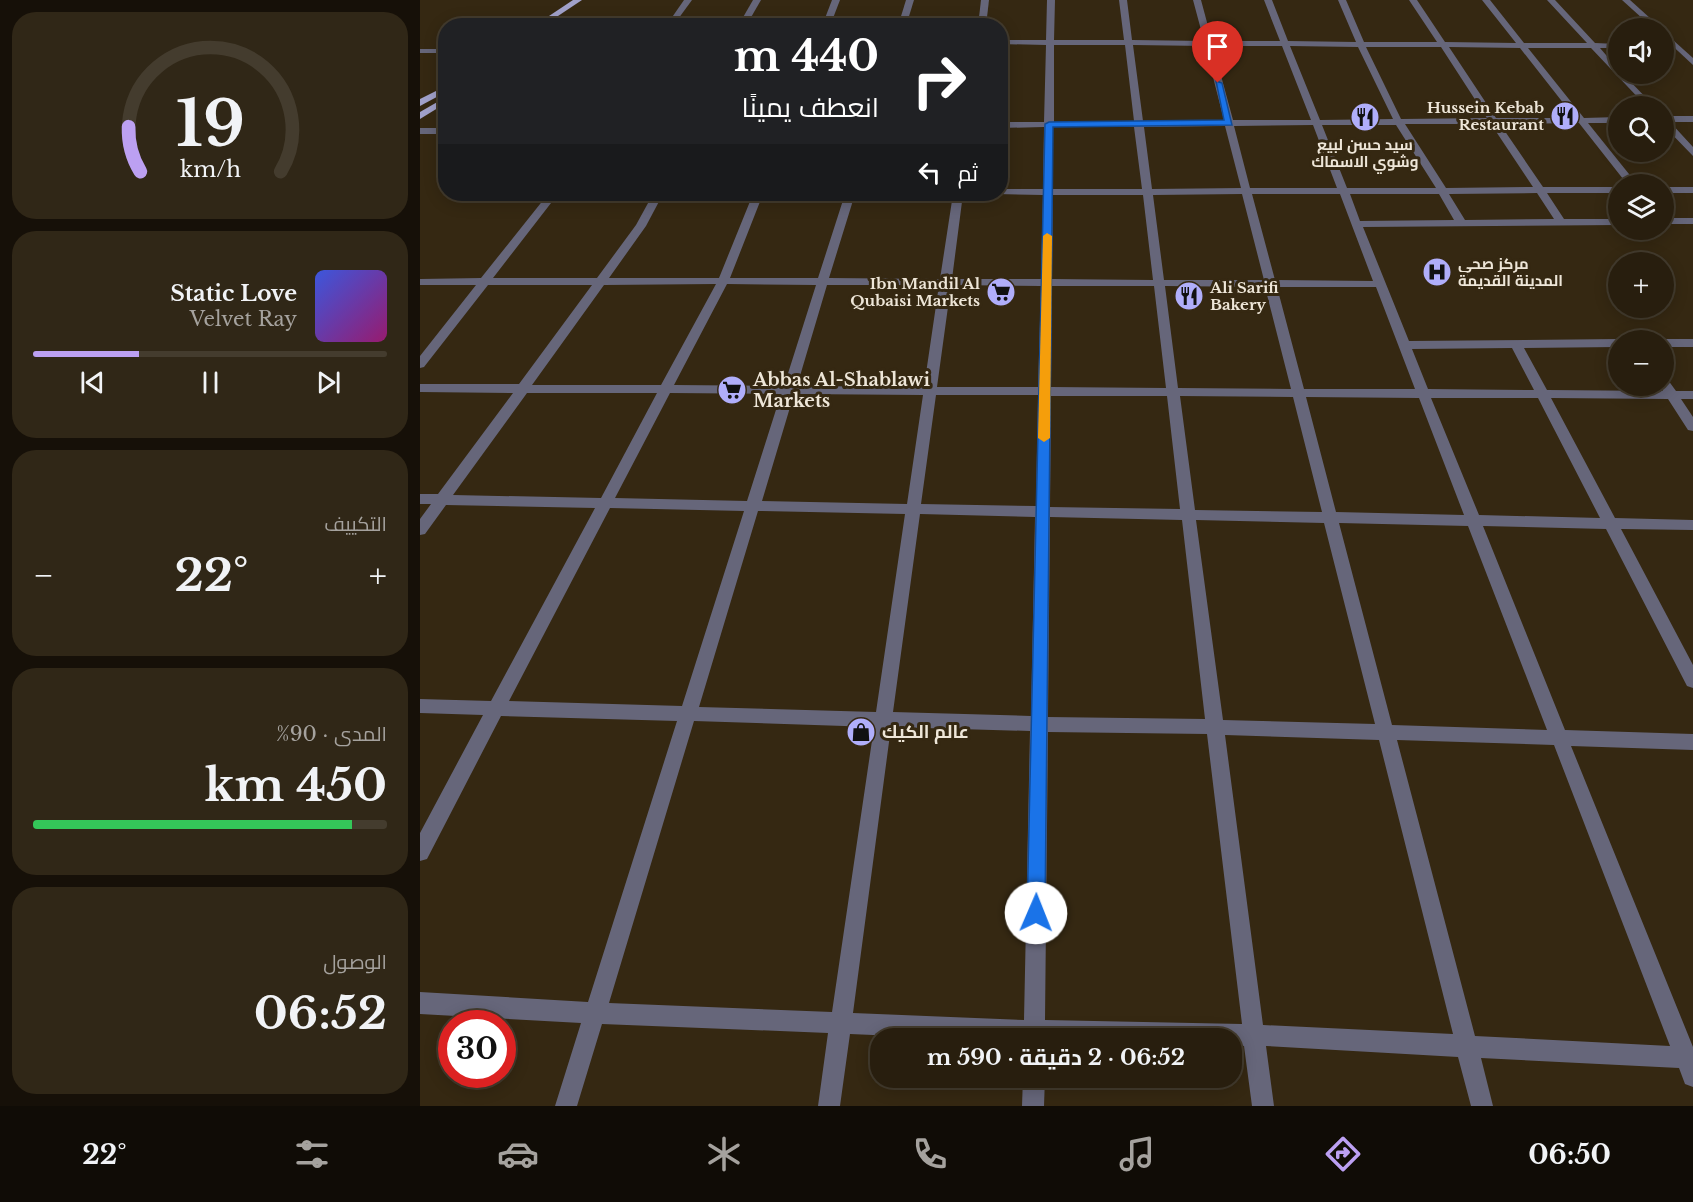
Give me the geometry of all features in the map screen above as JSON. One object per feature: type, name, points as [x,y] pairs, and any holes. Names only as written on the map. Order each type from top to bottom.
[{"type":"main road","points":[[550,18],[578,0]]},
{"type":"main road","points":[[561,18],[588,0]]},
{"type":"main road","points":[[420,103],[438,93]]},
{"type":"main road","points":[[420,116],[438,104]]},
{"type":"street","points":[[675,18],[688,0]]},
{"type":"street","points":[[747,18],[757,0]]},
{"type":"street","points":[[829,18],[836,0]]},
{"type":"street","points":[[904,18],[910,0]]},
{"type":"street","points":[[983,18],[986,0]]},
{"type":"street","points":[[1034,1028],[1051,0]]},
{"type":"street","points":[[1123,0],[1263,1106]]},
{"type":"street","points":[[1197,0],[1482,1106]]},
{"type":"street","points":[[1242,1035],[1691,1064],[1268,0]]},
{"type":"street","points":[[1342,0],[1398,121],[1444,190],[1461,223]]},
{"type":"street","points":[[1413,0],[1561,222]]},
{"type":"street","points":[[1486,0],[1624,174]]},
{"type":"street","points":[[1551,0],[1608,62]]},
{"type":"street","points":[[1626,0],[1646,18]]},
{"type":"street","points":[[1008,42],[1608,46]]},
{"type":"street","points":[[1674,43],[1693,63]]},
{"type":"street","points":[[1677,46],[1693,47]]},
{"type":"street","points":[[420,51],[438,51]]},
{"type":"street","points":[[1629,84],[1641,96]]},
{"type":"street","points":[[1674,120],[1693,119]]},
{"type":"street","points":[[1008,125],[1608,120]]},
{"type":"street","points":[[420,131],[438,131]]},
{"type":"street","points":[[1674,131],[1693,153]]},
{"type":"street","points":[[1008,192],[1608,190]]},
{"type":"street","points":[[1674,190],[1693,190]]},
{"type":"street","points":[[420,364],[548,201]]},
{"type":"street","points":[[420,530],[641,226],[654,201]]},
{"type":"street","points":[[420,852],[723,281],[755,201]]},
{"type":"street","points":[[566,1106],[848,201]]},
{"type":"street","points":[[829,1106],[957,201]]},
{"type":"street","points":[[1674,221],[1693,221]]},
{"type":"street","points":[[1356,224],[1608,222]]},
{"type":"street","points":[[420,282],[1380,284]]},
{"type":"street","points":[[1404,345],[1608,343]]},
{"type":"street","points":[[1674,343],[1693,343]]},
{"type":"street","points":[[1516,344],[1693,681]]},
{"type":"street","points":[[420,388],[1608,395]]},
{"type":"street","points":[[1674,395],[1693,395]]},
{"type":"street","points":[[1673,396],[1693,427]]},
{"type":"street","points":[[420,499],[1693,525]]},
{"type":"street","points":[[420,706],[1693,742]]},
{"type":"street","points":[[420,1003],[928,1028]]},
{"type":"street","points":[[1033,1106],[1034,1088]]},
{"type":"slow traffic","points":[[1044,438],[1047,236]]},
{"type":"place","name":"Hussein Kebab Restaurant","points":[[1565,116]]},
{"type":"place","name":"سيد حسن لبيع وشوي الاسماك","points":[[1365,117]]},
{"type":"place","name":"مركز صحي المدينة القديمة","points":[[1437,272]]},
{"type":"place","name":"Ibn Mandil Al Qubaisi Markets","points":[[1001,292]]},
{"type":"place","name":"Ali Sarifi Bakery","points":[[1189,296]]},
{"type":"place","name":"Abbas Al-Shablawi Markets","points":[[732,390]]},
{"type":"place","name":"عالم الكيك","points":[[861,732]]},
{"type":"route","points":[[1036,913],[1049,124],[1229,123],[1218,83]]}]
